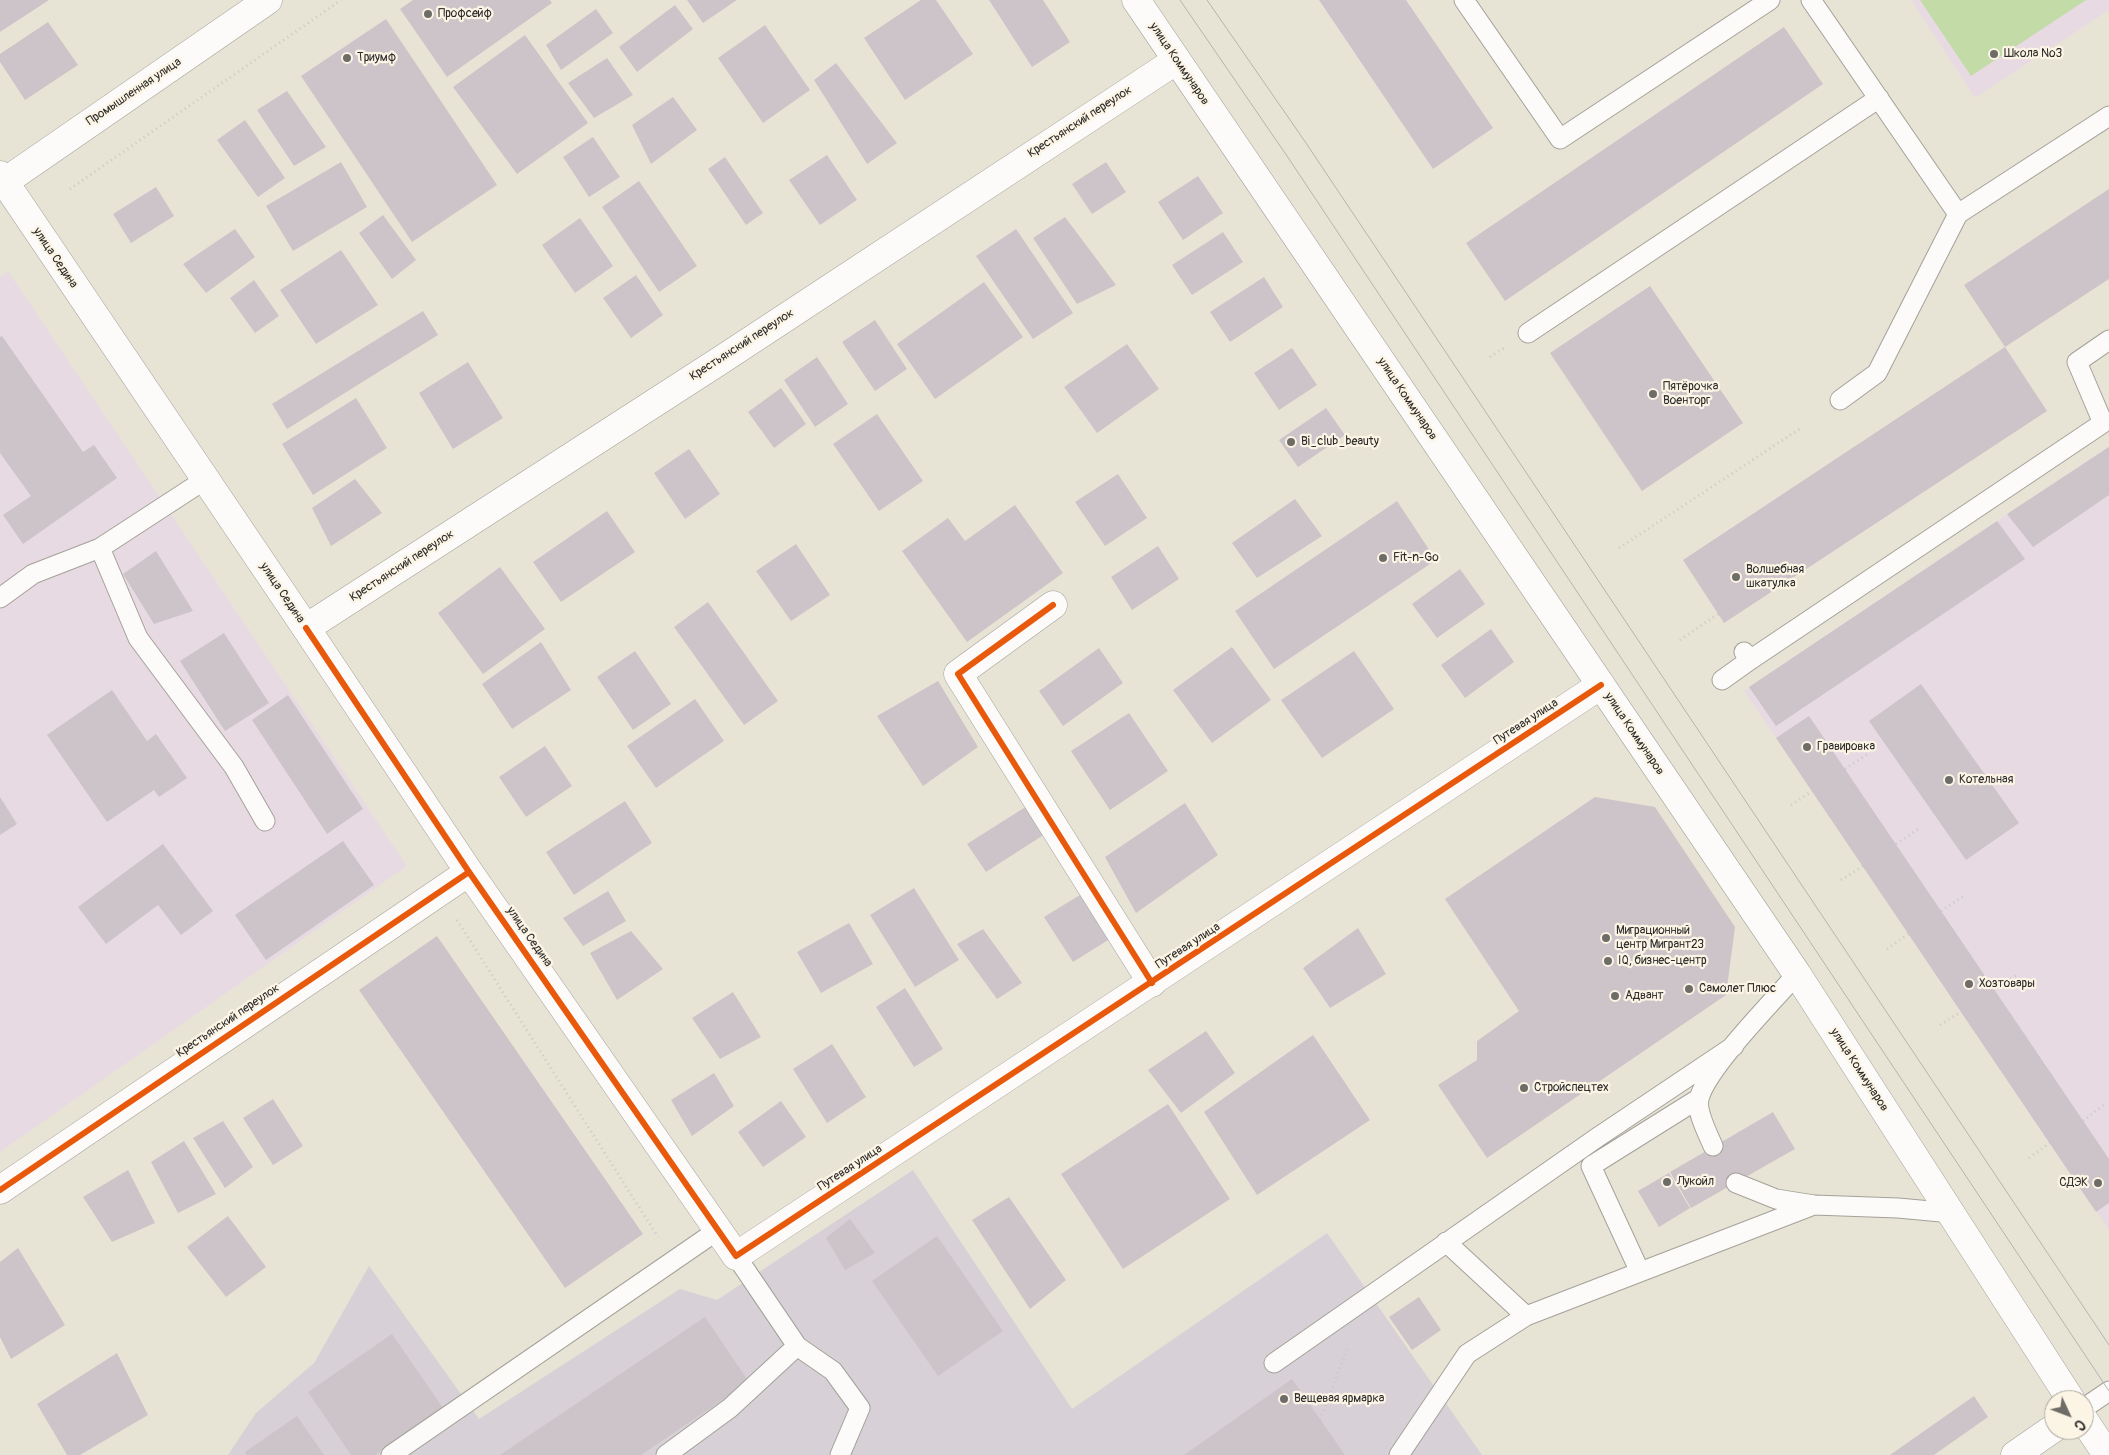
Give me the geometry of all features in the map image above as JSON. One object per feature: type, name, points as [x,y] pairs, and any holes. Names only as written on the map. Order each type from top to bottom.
[{"type":"main road","name":"Промышленная улица","points":[[1,181],[268,0]]},
{"type":"main road","name":"улица Коммунаров","points":[[1136,0],[1797,974],[2065,1390]]},
{"type":"main road","name":"Крестьянский переулок","points":[[306,628],[729,354],[1177,60]]},
{"type":"main road","name":"улица Седина","points":[[1,181],[206,479],[470,872],[736,1256]]},
{"type":"main road","points":[[1053,605],[958,674],[1152,983]]},
{"type":"main road","name":"Путевая улица","points":[[736,1256],[1601,685]]},
{"type":"main road","name":"Крестьянский переулок","points":[[0,1190],[470,872]]},
{"type":"main road","points":[[2015,1455],[2044,1435]]},
{"type":"main road","points":[[2094,1435],[2107,1455]]},
{"type":"lane","points":[[1464,0],[1560,139],[1770,0]]},
{"type":"lane","points":[[1811,0],[1958,214]]},
{"type":"lane","points":[[1528,333],[1879,98]]},
{"type":"lane","points":[[1840,400],[1877,372],[1958,214],[2109,116]]},
{"type":"lane","points":[[1722,680],[1747,656],[2103,423],[2077,362],[2109,340]]},
{"type":"lane","points":[[0,598],[33,574],[100,548],[206,479]]},
{"type":"lane","points":[[100,548],[138,638],[234,767],[265,820]]},
{"type":"lane","points":[[1640,1272],[1590,1166],[1698,1099],[1711,1076],[1734,1046],[1797,974]]},
{"type":"lane","points":[[1274,1363],[1446,1242],[1734,1046]]},
{"type":"lane","points":[[1698,1099],[1702,1117],[1713,1146]]},
{"type":"lane","points":[[1736,1183],[1776,1199],[1814,1205],[1898,1208],[1952,1213]]},
{"type":"lane","points":[[1399,1455],[1468,1354],[1526,1316],[1814,1205]]},
{"type":"lane","points":[[391,1455],[718,1230]]},
{"type":"lane","points":[[1446,1242],[1526,1316]]},
{"type":"lane","points":[[736,1256],[797,1346],[833,1371],[860,1408],[840,1455]]},
{"type":"lane","points":[[666,1455],[730,1408],[797,1346]]},
{"type":"lane","points":[[2094,1401],[2109,1391]]},
{"type":"path","points":[[70,189],[340,0]]},
{"type":"path","points":[[1619,548],[1801,428]]},
{"type":"path","points":[[1680,640],[1718,614]]},
{"type":"path","points":[[1845,769],[1869,753]]},
{"type":"path","points":[[1791,805],[1812,791]]},
{"type":"path","points":[[1896,844],[1920,828]]},
{"type":"path","points":[[1841,880],[1863,866]]},
{"type":"path","points":[[439,892],[673,1261]]},
{"type":"path","points":[[1941,911],[1965,895]]},
{"type":"path","points":[[1888,948],[1908,934]]},
{"type":"path","points":[[1994,990],[2018,974]]},
{"type":"path","points":[[1940,1025],[1961,1012]]},
{"type":"path","points":[[2083,1120],[2105,1104]]},
{"type":"path","points":[[2029,1158],[2050,1143]]},
{"type":"path","points":[[1320,1420],[1348,1347]]},
{"type":"shaded area","name":"Школа №3","points":[[1911,0],[2109,0],[2109,10],[1975,98]]},
{"type":"shaded area","points":[[8,271],[407,866],[0,1152],[0,277]]},
{"type":"shaded area","points":[[2109,446],[2109,1230],[1744,691]]},
{"type":"shaded area","points":[[913,1170],[1072,1409],[1327,1233],[1482,1455],[228,1455],[256,1413],[314,1363],[369,1266],[479,1419],[680,1289],[717,1300]]},
{"type":"green space","name":"Школа №3","points":[[1920,0],[2086,0],[1971,76]]},
{"type":"building","points":[[0,0],[49,0],[0,32]]},
{"type":"building","points":[[413,0],[550,0],[552,3],[447,77],[400,9]]},
{"type":"building","points":[[687,0],[737,0],[703,23]]},
{"type":"building","points":[[921,0],[936,0],[973,54],[905,100],[864,38]]},
{"type":"building","points":[[989,0],[1043,0],[1070,42],[1032,67]]},
{"type":"building","points":[[1319,0],[1406,0],[1493,128],[1433,169]]},
{"type":"building","points":[[675,5],[693,29],[637,72],[619,47]]},
{"type":"building","points":[[596,9],[613,33],[561,70],[546,45]]},
{"type":"building","points":[[386,19],[497,185],[412,242],[301,76]]},
{"type":"building","points":[[48,22],[78,65],[25,100],[0,62],[0,54]]},
{"type":"building","points":[[765,25],[810,90],[763,123],[718,58]]},
{"type":"building","points":[[1784,27],[1823,84],[1505,301],[1466,243]]},
{"type":"building","points":[[525,35],[588,123],[517,174],[453,87]]},
{"type":"building","points":[[607,58],[633,95],[594,118],[568,83]]},
{"type":"building","points":[[836,63],[897,143],[867,164],[814,80]]},
{"type":"building","points":[[287,91],[326,147],[294,166],[257,110]]},
{"type":"building","points":[[673,97],[697,130],[651,164],[632,125]]},
{"type":"building","points":[[245,120],[285,178],[258,197],[217,140]]},
{"type":"building","points":[[593,137],[620,177],[589,197],[563,157]]},
{"type":"building","points":[[827,155],[857,200],[820,225],[789,180]]},
{"type":"building","points":[[725,157],[763,213],[746,225],[708,169]]},
{"type":"building","points":[[341,162],[367,207],[293,251],[266,206]]},
{"type":"building","points":[[1106,162],[1126,192],[1092,214],[1072,184]]},
{"type":"building","points":[[1198,176],[1223,213],[1183,240],[1158,202]]},
{"type":"building","points":[[639,181],[697,266],[659,292],[602,207]]},
{"type":"building","points":[[156,187],[174,216],[131,243],[113,214]]},
{"type":"building","points":[[2109,189],[2109,279],[2005,347],[1964,285]]},
{"type":"building","points":[[383,215],[416,260],[392,279],[359,233]]},
{"type":"building","points":[[1065,217],[1116,285],[1077,304],[1033,238]]},
{"type":"building","points":[[580,218],[613,266],[575,293],[542,245]]},
{"type":"building","points":[[235,229],[255,257],[206,293],[183,264]]},
{"type":"building","points":[[1016,229],[1073,313],[1033,339],[976,256]]},
{"type":"building","points":[[1223,232],[1243,262],[1192,295],[1172,265]]},
{"type":"building","points":[[341,250],[378,305],[316,344],[280,290]]},
{"type":"building","points":[[636,275],[663,315],[631,338],[603,298]]},
{"type":"building","points":[[1264,277],[1283,307],[1230,342],[1210,312]]},
{"type":"building","points":[[254,280],[279,316],[255,333],[230,298]]},
{"type":"building","points":[[984,282],[1023,337],[935,399],[897,344]]},
{"type":"building","points":[[1650,286],[1743,423],[1642,491],[1550,353]]},
{"type":"building","points":[[423,311],[438,335],[287,429],[272,404]]},
{"type":"building","points":[[875,320],[907,369],[875,391],[842,342]]},
{"type":"building","points":[[2,336],[83,452],[94,445],[117,478],[23,544],[3,515],[31,496],[0,453],[0,337]]},
{"type":"building","points":[[1127,344],[1159,389],[1097,433],[1064,387]]},
{"type":"building","points":[[2005,347],[2047,411],[1724,623],[1683,560]]},
{"type":"building","points":[[1292,348],[1317,385],[1279,410],[1254,373]]},
{"type":"building","points":[[817,357],[848,404],[815,427],[784,380]]},
{"type":"building","points":[[468,362],[503,418],[453,449],[419,393]]},
{"type":"building","points":[[781,388],[806,424],[774,448],[748,412]]},
{"type":"building","points":[[356,398],[387,448],[313,495],[282,444]]},
{"type":"building","points":[[1326,408],[1345,435],[1298,467],[1279,440]]},
{"type":"building","points":[[877,414],[923,481],[879,511],[833,444]]},
{"type":"building","points":[[2109,447],[2109,495],[2033,547],[2007,514]]},
{"type":"building","points":[[689,449],[720,494],[685,519],[654,473]]},
{"type":"building","points":[[1118,474],[1147,518],[1105,546],[1075,502]]},
{"type":"building","points":[[355,479],[382,513],[331,546],[312,508]]},
{"type":"building","points":[[1295,499],[1322,536],[1257,578],[1232,543]]},
{"type":"building","points":[[1397,501],[1436,560],[1274,669],[1235,611]]},
{"type":"building","points":[[1015,505],[1063,573],[967,642],[902,551],[948,518],[965,541]]},
{"type":"building","points":[[607,511],[635,552],[561,602],[533,562]]},
{"type":"building","points":[[1997,521],[2025,559],[1776,726],[1749,687]]},
{"type":"building","points":[[796,544],[830,595],[791,621],[756,571]]},
{"type":"building","points":[[1158,546],[1179,579],[1132,610],[1111,577]]},
{"type":"building","points":[[156,551],[193,611],[154,624],[123,574]]},
{"type":"building","points":[[500,567],[545,629],[483,674],[438,613]]},
{"type":"building","points":[[1460,569],[1485,604],[1437,638],[1412,604]]},
{"type":"building","points":[[708,602],[778,701],[744,725],[674,627]]},
{"type":"building","points":[[1491,629],[1514,662],[1465,698],[1441,665]]},
{"type":"building","points":[[224,633],[269,703],[225,731],[180,661]]},
{"type":"building","points":[[541,642],[571,690],[512,729],[482,684]]},
{"type":"building","points":[[1232,647],[1271,700],[1212,743],[1173,690]]},
{"type":"building","points":[[1099,648],[1123,683],[1063,726],[1039,691]]},
{"type":"building","points":[[635,651],[671,704],[633,730],[597,677]]},
{"type":"building","points":[[1354,651],[1394,709],[1322,758],[1281,700]]},
{"type":"building","points":[[938,681],[978,747],[923,786],[877,716]]},
{"type":"building","name":"Котельная","points":[[1921,684],[2019,823],[1966,860],[1869,721]]},
{"type":"building","points":[[112,690],[147,741],[156,734],[187,778],[159,797],[154,790],[107,822],[47,735]]},
{"type":"building","points":[[288,695],[363,809],[327,834],[252,720]]},
{"type":"building","points":[[695,699],[724,741],[656,788],[627,746]]},
{"type":"building","points":[[1129,713],[1168,771],[1110,810],[1071,751]]},
{"type":"building","points":[[1809,716],[2109,1159],[2109,1203],[2096,1212],[1776,738]]},
{"type":"building","points":[[545,746],[572,786],[526,817],[499,777]]},
{"type":"building","points":[[0,797],[17,824],[0,835]]},
{"type":"building","name":"IQ, бизнес-центр","points":[[1595,797],[1655,807],[1735,927],[1726,995],[1487,1158],[1438,1085],[1477,1060],[1477,1041],[1519,1011],[1445,899]]},
{"type":"building","points":[[625,801],[652,843],[574,895],[546,852]]},
{"type":"building","points":[[1185,803],[1218,855],[1136,913],[1105,857]]},
{"type":"building","points":[[1027,806],[1045,834],[986,872],[967,844]]},
{"type":"building","points":[[343,841],[374,885],[266,960],[235,915]]},
{"type":"building","points":[[163,844],[213,911],[181,935],[158,905],[106,944],[78,907]]},
{"type":"building","points":[[914,888],[959,960],[915,987],[870,915]]},
{"type":"building","points":[[608,891],[626,921],[583,946],[563,918]]},
{"type":"building","points":[[1085,892],[1113,937],[1073,962],[1044,917]]},
{"type":"building","points":[[849,923],[873,964],[821,993],[797,952]]},
{"type":"building","points":[[1358,928],[1386,974],[1330,1008],[1303,968]]},
{"type":"building","points":[[983,929],[1022,983],[997,999],[957,944]]},
{"type":"building","points":[[631,931],[663,969],[617,1000],[590,953]]},
{"type":"building","points":[[437,936],[643,1234],[565,1288],[359,990]]},
{"type":"building","points":[[905,988],[943,1049],[914,1067],[876,1007]]},
{"type":"building","points":[[733,992],[761,1037],[720,1059],[692,1018]]},
{"type":"building","points":[[1206,1031],[1235,1073],[1181,1113],[1148,1070]]},
{"type":"building","points":[[1313,1035],[1370,1120],[1257,1195],[1204,1112]]},
{"type":"building","points":[[832,1044],[866,1097],[827,1123],[793,1069]]},
{"type":"building","points":[[714,1073],[734,1106],[692,1136],[671,1100]]},
{"type":"building","points":[[273,1099],[303,1146],[273,1165],[243,1118]]},
{"type":"building","points":[[781,1101],[806,1137],[763,1167],[738,1132]]},
{"type":"building","points":[[1168,1104],[1230,1199],[1123,1269],[1061,1174]]},
{"type":"building","points":[[1773,1112],[1795,1149],[1691,1208],[1670,1172]]},
{"type":"building","points":[[223,1121],[253,1167],[225,1188],[193,1138]]},
{"type":"building","points":[[184,1141],[216,1194],[178,1213],[151,1162]]},
{"type":"building","points":[[128,1170],[155,1223],[112,1242],[83,1197]]},
{"type":"building","points":[[1669,1173],[1690,1208],[1659,1227],[1638,1191]]},
{"type":"building","points":[[1009,1197],[1066,1280],[1030,1309],[972,1220]]},
{"type":"building","points":[[228,1216],[266,1267],[226,1297],[187,1247]]},
{"type":"building","points":[[850,1219],[875,1253],[845,1270],[826,1238]]},
{"type":"building","points":[[937,1236],[1003,1331],[938,1376],[872,1281]]},
{"type":"building","points":[[18,1248],[65,1325],[11,1359],[0,1337],[0,1262]]},
{"type":"building","points":[[1419,1297],[1441,1330],[1412,1350],[1389,1317]]},
{"type":"building","points":[[705,1317],[749,1382],[641,1455],[500,1455]]},
{"type":"building","points":[[392,1334],[443,1408],[375,1455],[351,1455],[308,1392]]},
{"type":"building","points":[[117,1353],[148,1415],[80,1455],[67,1455],[37,1404]]},
{"type":"building","name":"Вещевая ярмарка","points":[[1292,1379],[1345,1455],[1184,1455]]},
{"type":"building","points":[[1974,1396],[1988,1417],[1934,1455],[1890,1455]]},
{"type":"building","points":[[297,1416],[324,1455],[247,1455],[245,1452]]},
{"type":"tram line","points":[[1180,0],[1287,156],[2109,1391]]},
{"type":"tram line","points":[[1207,0],[1306,143],[2109,1345]]},
{"type":"cycle path","points":[[1053,605],[958,674],[1152,983]]},
{"type":"cycle path","points":[[306,628],[469,872],[736,1256],[1601,685]]},
{"type":"cycle path","points":[[0,1190],[469,872]]},
{"type":"place","name":"Профсейф","points":[[428,14]]},
{"type":"place","name":"Школа №3","points":[[1994,54]]},
{"type":"place","name":"Триумф","points":[[347,58]]},
{"type":"place","name":"Пятёрочка Военторг","points":[[1653,394]]},
{"type":"place","name":"Bi_club_beauty","points":[[1291,442]]},
{"type":"place","name":"Fit-n-Go","points":[[1383,558]]},
{"type":"place","name":"Волшебная шкатулка","points":[[1736,577]]},
{"type":"place","name":"Гравировка","points":[[1807,747]]},
{"type":"place","name":"Котельная","points":[[1949,780]]},
{"type":"place","name":"Миграционный центр Мигрант23","points":[[1606,938]]},
{"type":"place","name":"IQ, бизнес-центр","points":[[1608,961]]},
{"type":"place","name":"Хозтовары","points":[[1969,984]]},
{"type":"place","name":"Самолет Плюс","points":[[1689,989]]},
{"type":"place","name":"Адвант","points":[[1615,996]]},
{"type":"place","name":"Стройспецтех","points":[[1524,1088]]},
{"type":"place","name":"Лукойл","points":[[1667,1182]]},
{"type":"place","name":"СДЭК","points":[[2098,1183]]},
{"type":"place","name":"Вещевая ярмарка","points":[[1284,1399]]}]
